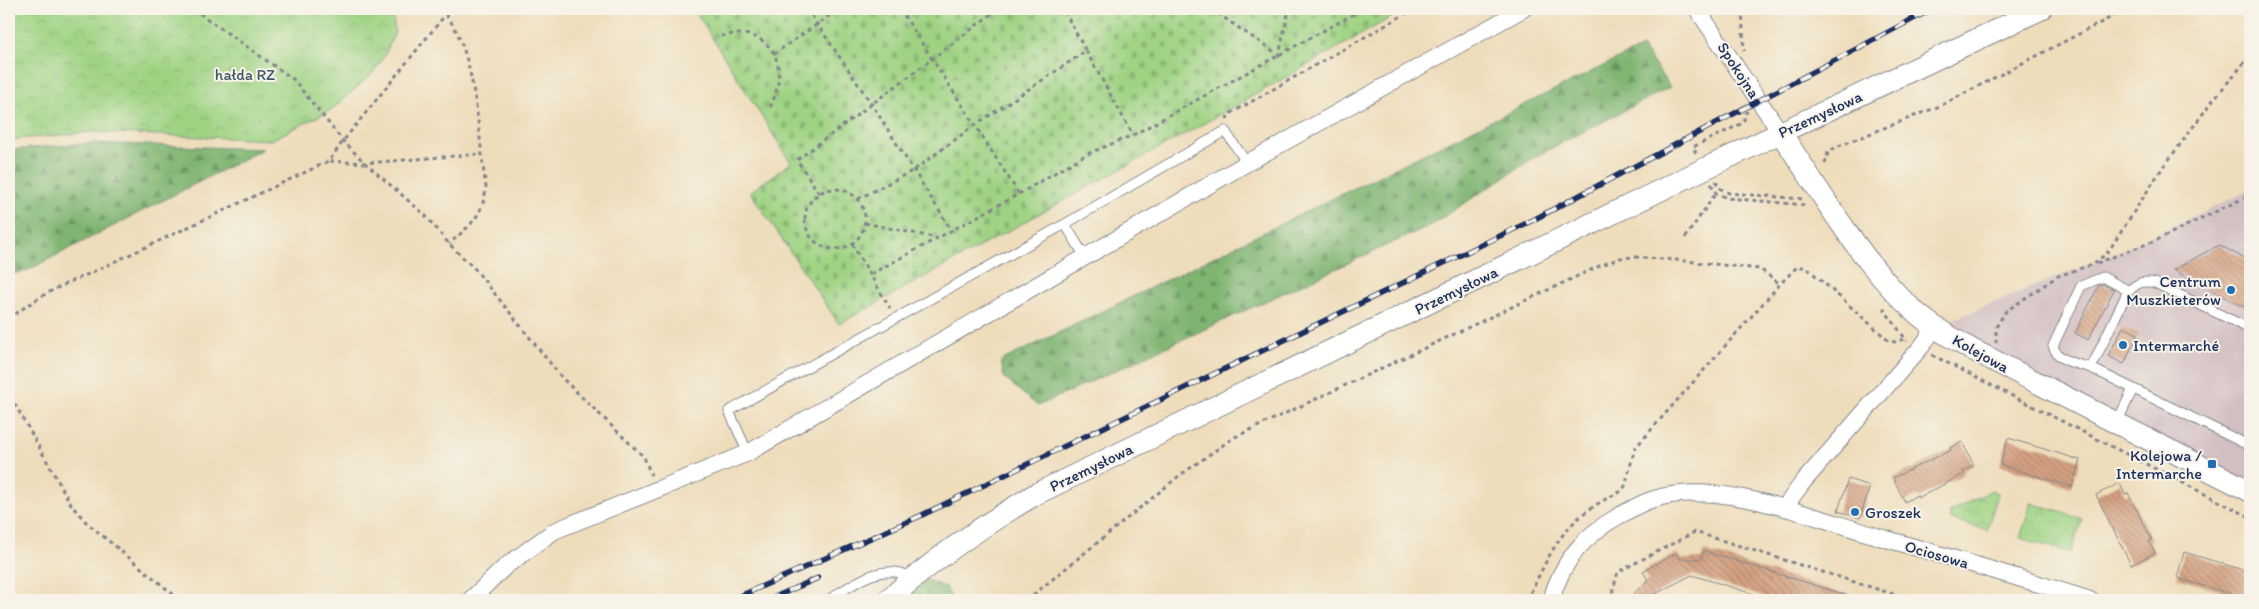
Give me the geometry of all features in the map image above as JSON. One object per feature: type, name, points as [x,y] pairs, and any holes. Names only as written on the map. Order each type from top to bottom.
[{"type":"street","points":[[470,600],[506,566],[554,531],[748,453],[1246,163],[1523,9]]},
{"type":"street","name":"Spokojna","points":[[1698,9],[1746,78],[1780,132]]},
{"type":"street","name":"Przemysłowa","points":[[888,600],[913,578],[980,527],[1036,494],[1780,132],[2041,9]]},
{"type":"street","name":"Kolejowa","points":[[1780,132],[1878,272],[1912,309],[1935,327],[1971,349],[2117,422],[2250,492]]},
{"type":"street","points":[[1784,508],[1803,482],[1920,349],[1935,327]]},
{"type":"street","name":"Ociosowa","points":[[1551,600],[1555,586],[1575,551],[1596,529],[1650,500],[1692,493],[1714,493],[1784,508],[2090,600]]},
{"type":"lane","points":[[748,453],[729,411],[1065,224],[1225,132],[1246,163]]},
{"type":"lane","points":[[1065,224],[1085,257]]},
{"type":"lane","points":[[2129,291],[2103,277],[2081,286],[2053,346],[2056,354],[2062,359],[2091,368],[2250,446]]},
{"type":"lane","points":[[2091,368],[2129,291],[2140,282],[2155,283],[2250,329]]},
{"type":"lane","points":[[2117,422],[2133,389]]},
{"type":"lane","points":[[828,600],[861,579],[878,573],[902,571],[913,578]]},
{"type":"path","points":[[193,9],[293,79],[343,141],[365,164],[426,215],[450,244],[475,269],[563,379],[644,457],[657,490]]},
{"type":"path","points":[[440,9],[446,14],[456,29],[466,54],[486,188],[485,203],[478,218],[450,244]]},
{"type":"path","points":[[330,161],[343,141],[450,9]]},
{"type":"path","points":[[807,9],[871,103],[952,231]]},
{"type":"path","points":[[774,54],[839,9]]},
{"type":"path","points":[[866,9],[880,14],[899,9],[1019,194]]},
{"type":"path","points":[[819,193],[797,160],[998,9]]},
{"type":"path","points":[[1062,9],[1133,135]]},
{"type":"path","points":[[1211,9],[1279,55]]},
{"type":"path","points":[[1279,55],[1288,9]]},
{"type":"path","points":[[871,274],[1019,194],[1085,155],[1133,135],[1363,9]]},
{"type":"path","points":[[1225,132],[1228,115],[1414,9]]},
{"type":"path","points":[[1742,9],[1746,78]]},
{"type":"path","points":[[1828,153],[1836,147],[1940,106],[2127,9]]},
{"type":"path","points":[[721,36],[736,32],[751,34],[764,42],[774,54],[780,67],[780,81],[770,107]]},
{"type":"path","points":[[858,199],[914,170],[975,125],[1086,50]]},
{"type":"path","points":[[2094,264],[2108,252],[2159,173],[2195,124],[2250,56]]},
{"type":"path","points":[[1746,107],[1747,116],[1743,123],[1693,147],[1719,188],[1729,193],[1808,199]]},
{"type":"path","points":[[1746,127],[1700,149],[1716,193],[1727,198],[1800,203],[1808,208]]},
{"type":"path","points":[[9,319],[30,302],[52,289],[84,276],[330,161],[365,164],[481,154]]},
{"type":"path","points":[[829,189],[840,189],[850,192],[858,199],[864,210],[865,222],[863,231],[852,244],[841,249],[829,248],[818,244],[809,235],[805,224],[806,212],[810,201],[819,193],[829,189]]},
{"type":"path","points":[[1685,238],[1716,193]]},
{"type":"path","points":[[1996,347],[1996,327],[2006,310],[2058,276],[2157,240],[2250,195]]},
{"type":"path","points":[[865,222],[937,238]]},
{"type":"path","points":[[852,244],[896,318]]},
{"type":"path","points":[[1027,600],[1179,476],[1233,438],[1597,267],[1620,258],[1676,260],[1760,269],[1780,284]]},
{"type":"path","points":[[1616,493],[1622,491],[1625,486],[1635,448],[1797,267],[1806,267],[1888,340],[1896,342],[1909,336],[1920,349]]},
{"type":"path","points":[[1877,300],[1906,339],[1908,345],[1933,355],[2250,517]]},
{"type":"path","points":[[9,398],[16,406],[72,506],[86,522],[180,600]]},
{"type":"path","points":[[1610,600],[1618,572],[1696,532],[1912,600]]},
{"type":"shaded area","points":[[2250,190],[2250,491],[1935,327],[2111,255]]},
{"type":"green space","name":"hałda RZ","points":[[9,9],[392,9],[395,32],[385,55],[373,73],[331,110],[271,140],[91,132],[9,140]]},
{"type":"green space","points":[[694,9],[1406,9],[1223,113],[839,324],[750,192],[791,163]]},
{"type":"green space","points":[[1642,47],[1670,87],[1538,155],[1433,224],[1038,406],[1004,378],[1001,361]]},
{"type":"green space","points":[[91,143],[263,149],[28,270],[9,275],[9,150]]},
{"type":"green space","points":[[1992,490],[1998,494],[1987,530],[1950,519],[1950,512]]},
{"type":"green space","points":[[2031,503],[2082,519],[2071,553],[2020,538]]},
{"type":"green space","points":[[923,578],[946,588],[953,600],[900,600]]},
{"type":"building","name":"Centrum Muszkieterów","points":[[2219,245],[2250,261],[2250,310],[2173,270]]},
{"type":"building","points":[[2103,284],[2114,290],[2088,340],[2075,333],[2099,285]]},
{"type":"building","name":"Intermarché","points":[[2123,327],[2138,334],[2124,364],[2108,356]]},
{"type":"building","points":[[2008,438],[2080,460],[2072,487],[2000,465]]},
{"type":"building","points":[[1962,442],[1974,465],[1963,471],[1964,474],[1918,498],[1917,495],[1905,502],[1893,478],[1951,450],[1950,448]]},
{"type":"building","points":[[1848,479],[1870,486],[1860,518],[1838,511]]},
{"type":"building","points":[[2120,483],[2125,495],[2128,493],[2152,540],[2149,541],[2155,553],[2131,565],[2096,495]]},
{"type":"building","points":[[1704,551],[1853,597],[1853,600],[1773,600],[1692,575],[1653,595],[1652,600],[1627,600],[1648,580],[1643,571],[1677,553],[1680,559],[1701,559]]},
{"type":"building","points":[[2184,552],[2250,572],[2248,599],[2177,578]]},
{"type":"railway","points":[[731,600],[920,516],[1533,220],[1932,9]]},
{"type":"railway","points":[[768,600],[818,578]]},
{"type":"place","name":"Centrum Muszkieterów","points":[[2231,290]]},
{"type":"place","name":"Intermarché","points":[[2123,345]]},
{"type":"place","name":"Kolejowa / Intermarche","points":[[2212,464]]},
{"type":"place","name":"Groszek","points":[[1855,512]]}]
